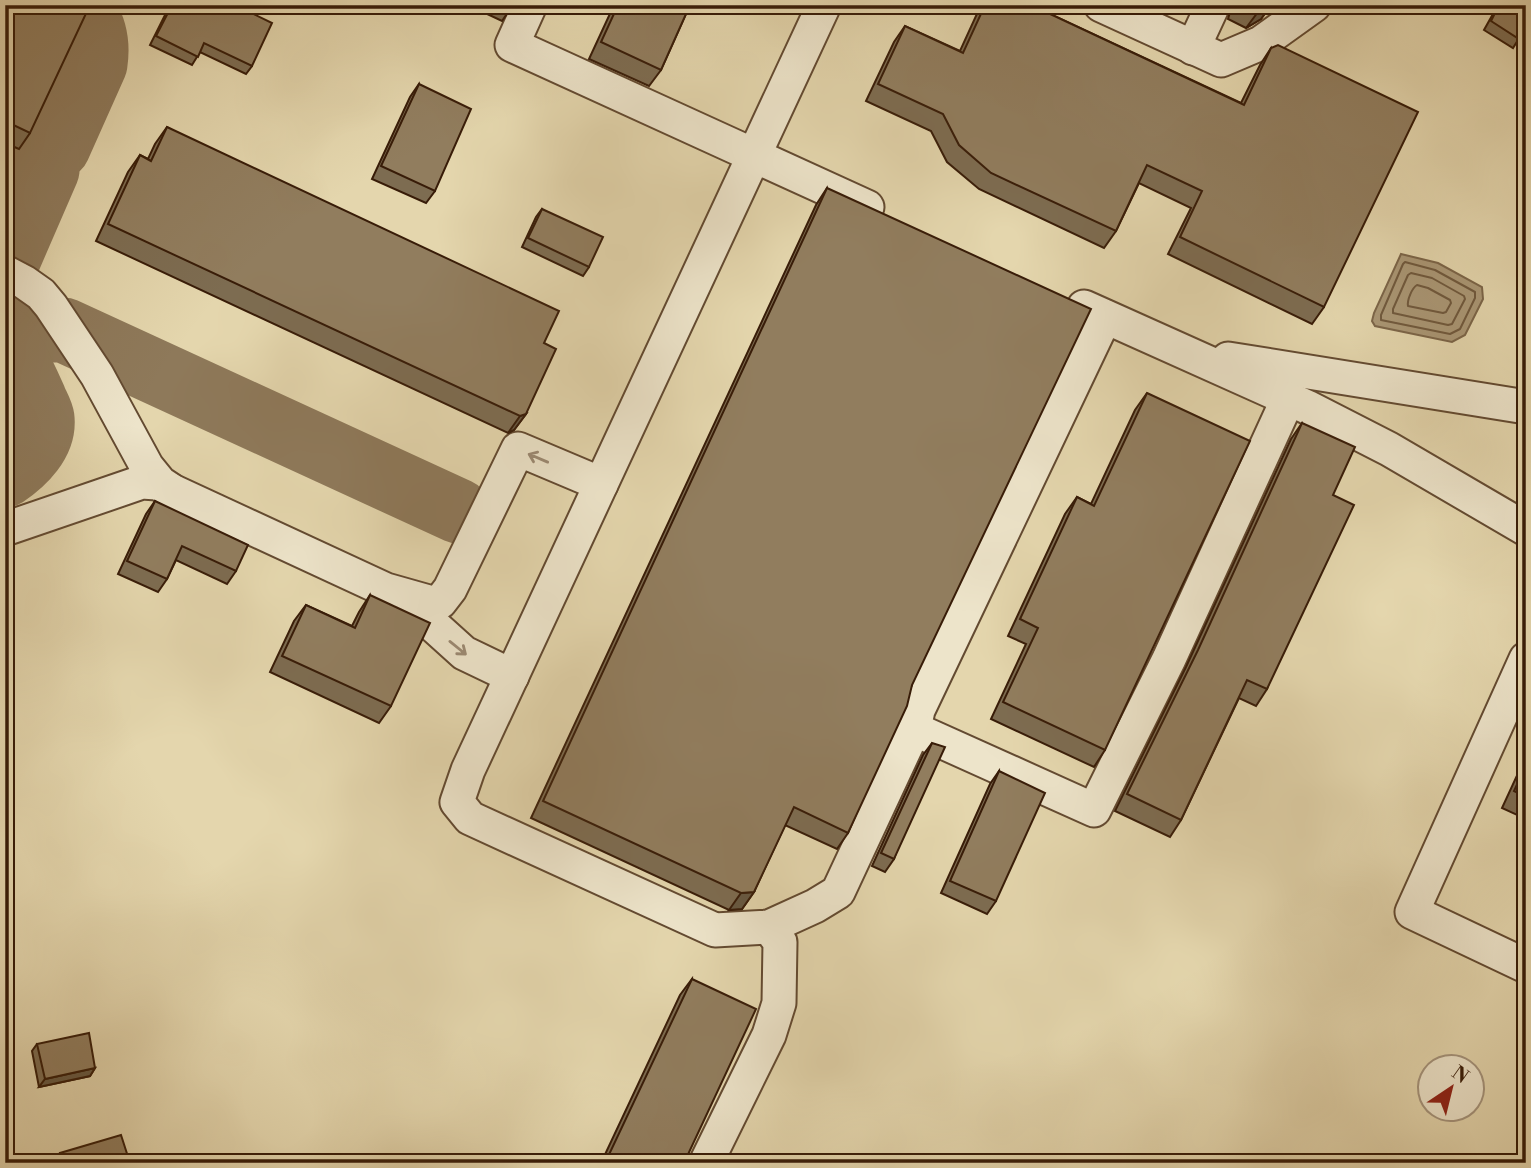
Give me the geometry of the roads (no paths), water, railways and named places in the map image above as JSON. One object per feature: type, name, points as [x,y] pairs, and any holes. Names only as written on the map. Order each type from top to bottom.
[{"type":"lane","points":[[530,5],[512,46],[890,218]]},
{"type":"lane","points":[[824,5],[468,769],[457,802],[470,818],[715,930],[769,927],[816,906],[838,892],[914,729],[918,710],[1105,317]]},
{"type":"lane","points":[[1101,5],[1220,60],[1261,43],[1314,5]]},
{"type":"lane","points":[[1193,48],[1213,5]]},
{"type":"lane","points":[[5,272],[41,294],[51,306],[97,375],[147,467],[160,483],[172,491]]},
{"type":"lane","points":[[1058,295],[1288,399],[1389,449],[1526,529]]},
{"type":"lane","points":[[1183,352],[1526,407]]},
{"type":"lane","points":[[914,729],[1094,810],[1169,659],[1288,399]]},
{"type":"lane","points":[[5,529],[142,482],[157,483],[386,590],[432,603],[440,602],[450,589],[518,449],[601,484]]},
{"type":"lane","points":[[386,590],[423,616],[464,653],[512,676]]},
{"type":"lane","points":[[1526,659],[1412,912],[1526,966]]},
{"type":"lane","points":[[706,1163],[769,1035],[779,1003],[780,942],[769,927]]},
{"type":"water","points":[[1401,254],[1438,263],[1482,287],[1483,299],[1465,335],[1452,342],[1375,326],[1372,321],[1374,313]]}]
